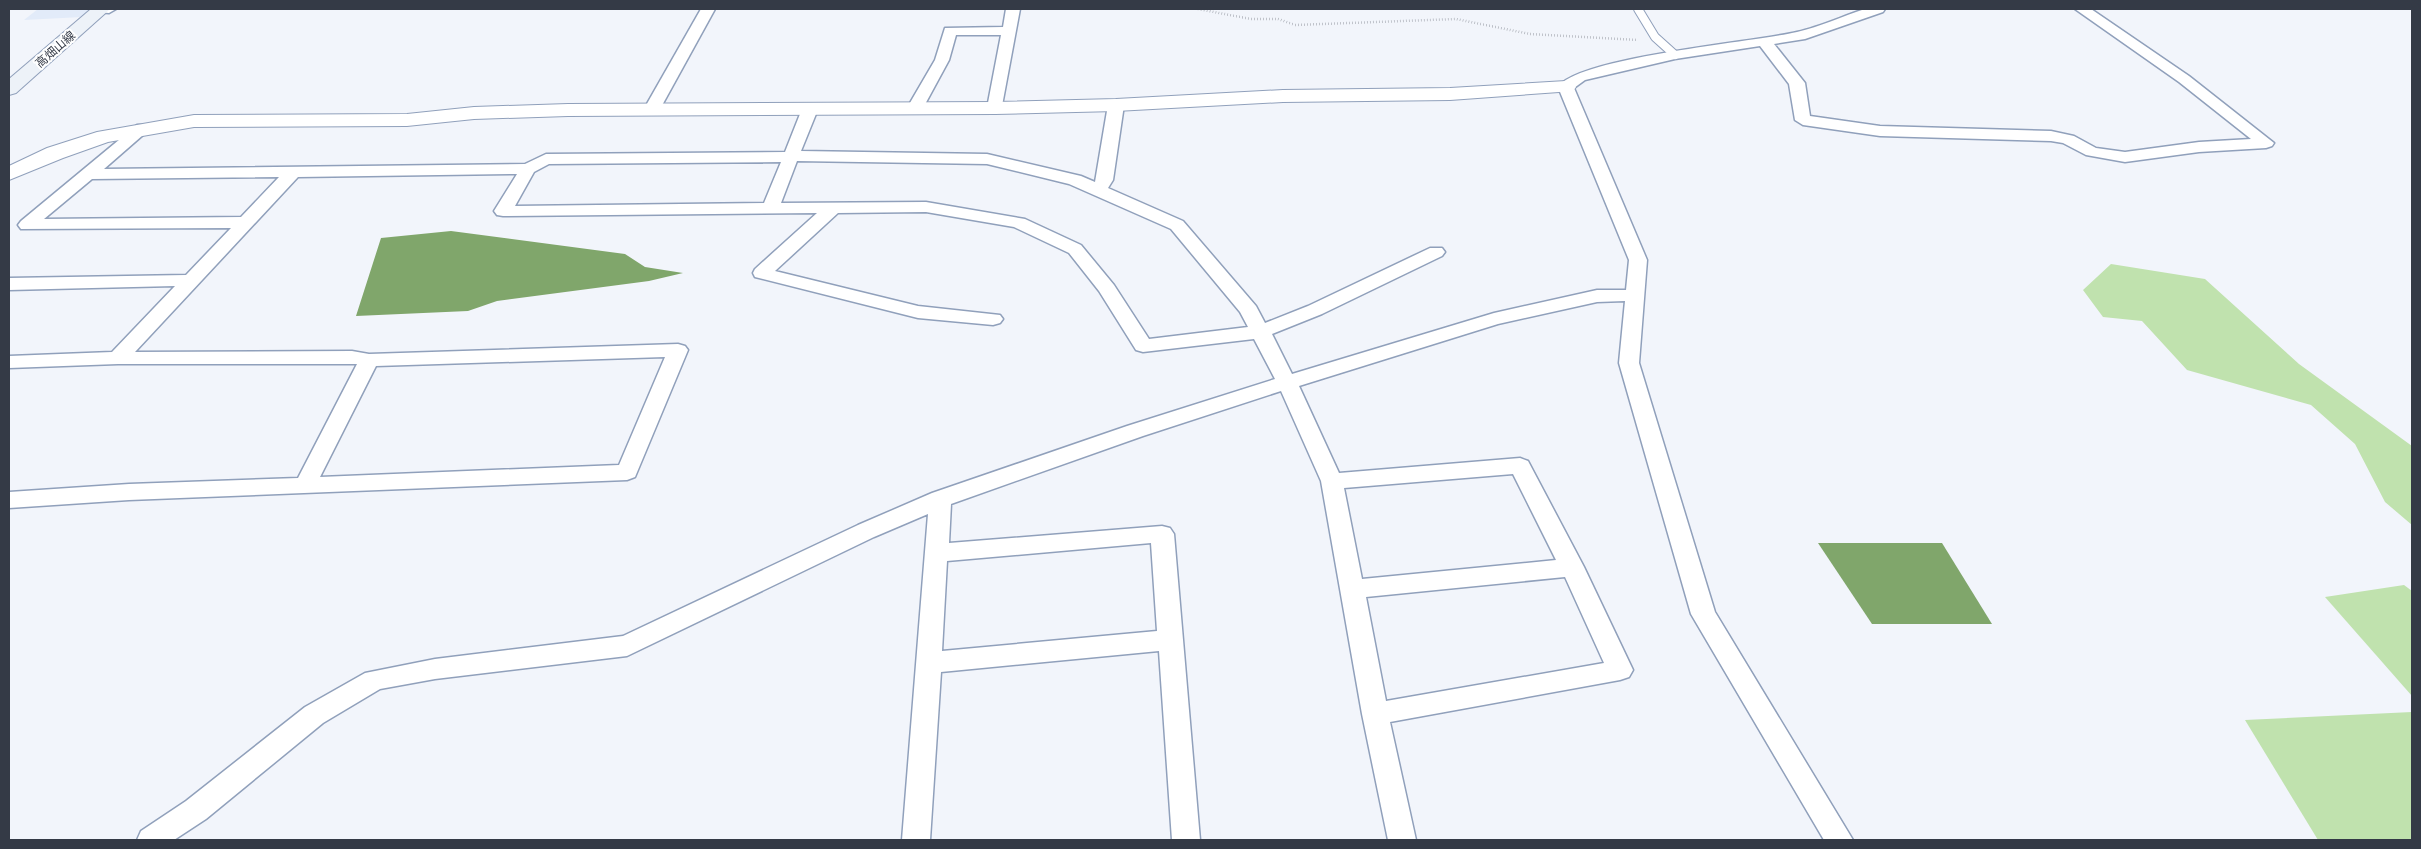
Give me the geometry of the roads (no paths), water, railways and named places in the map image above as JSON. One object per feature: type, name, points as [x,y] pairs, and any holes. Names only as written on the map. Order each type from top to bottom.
[{"type":"main road","name":"高畑山線","points":[[9,89],[101,9]]},
{"type":"street","points":[[101,9],[109,9]]},
{"type":"street","points":[[652,109],[708,9]]},
{"type":"street","points":[[995,108],[1013,9]]},
{"type":"street","points":[[9,174],[82,143],[143,128],[194,121],[407,120],[474,113],[652,109],[995,108],[1116,105],[1282,96],[1450,94],[1566,87],[1580,77],[1675,55],[1800,36],[1878,9]]},
{"type":"street","points":[[1764,42],[1797,83],[1803,120],[1880,131],[2051,136],[2068,139],[2092,152],[2125,157],[2199,147],[2266,143],[2184,79],[2082,9]]},
{"type":"street","points":[[915,108],[942,60],[950,31],[1008,31]]},
{"type":"street","points":[[1566,87],[1638,260],[1629,363],[1703,614],[1839,840]]},
{"type":"street","points":[[1098,190],[1105,180],[1116,105]]},
{"type":"street","points":[[770,209],[810,109]]},
{"type":"street","points":[[143,128],[27,225],[246,222]]},
{"type":"street","points":[[88,174],[528,169],[546,159],[986,158],[1074,180],[1177,225],[1249,310],[1287,383],[1332,481],[1375,714],[1402,840]]},
{"type":"street","points":[[528,169],[503,211],[926,208],[1019,223],[1075,249],[1107,289],[1143,346],[1260,332],[1315,310],[1436,252]]},
{"type":"street","points":[[118,358],[294,171]]},
{"type":"street","points":[[833,208],[762,274],[918,312],[993,319]]},
{"type":"street","points":[[9,284],[192,280]]},
{"type":"street","points":[[151,840],[196,810],[314,714],[374,680],[435,669],[627,646],[866,531],[940,500],[1135,431],[1360,358],[1494,319],[1597,296],[1636,295]]},
{"type":"street","points":[[9,362],[118,358],[352,357],[369,360],[678,350],[627,472],[130,492],[11,503]]},
{"type":"street","points":[[306,486],[369,360]]},
{"type":"street","points":[[1332,481],[1520,466],[1572,567],[1620,670],[1375,714]]},
{"type":"street","points":[[916,840],[940,500]]},
{"type":"street","points":[[936,553],[1162,534],[1186,840]]},
{"type":"street","points":[[1353,589],[1572,567]]},
{"type":"street","points":[[928,663],[1170,640]]},
{"type":"lane","points":[[1638,9],[1655,37],[1675,55]]}]
